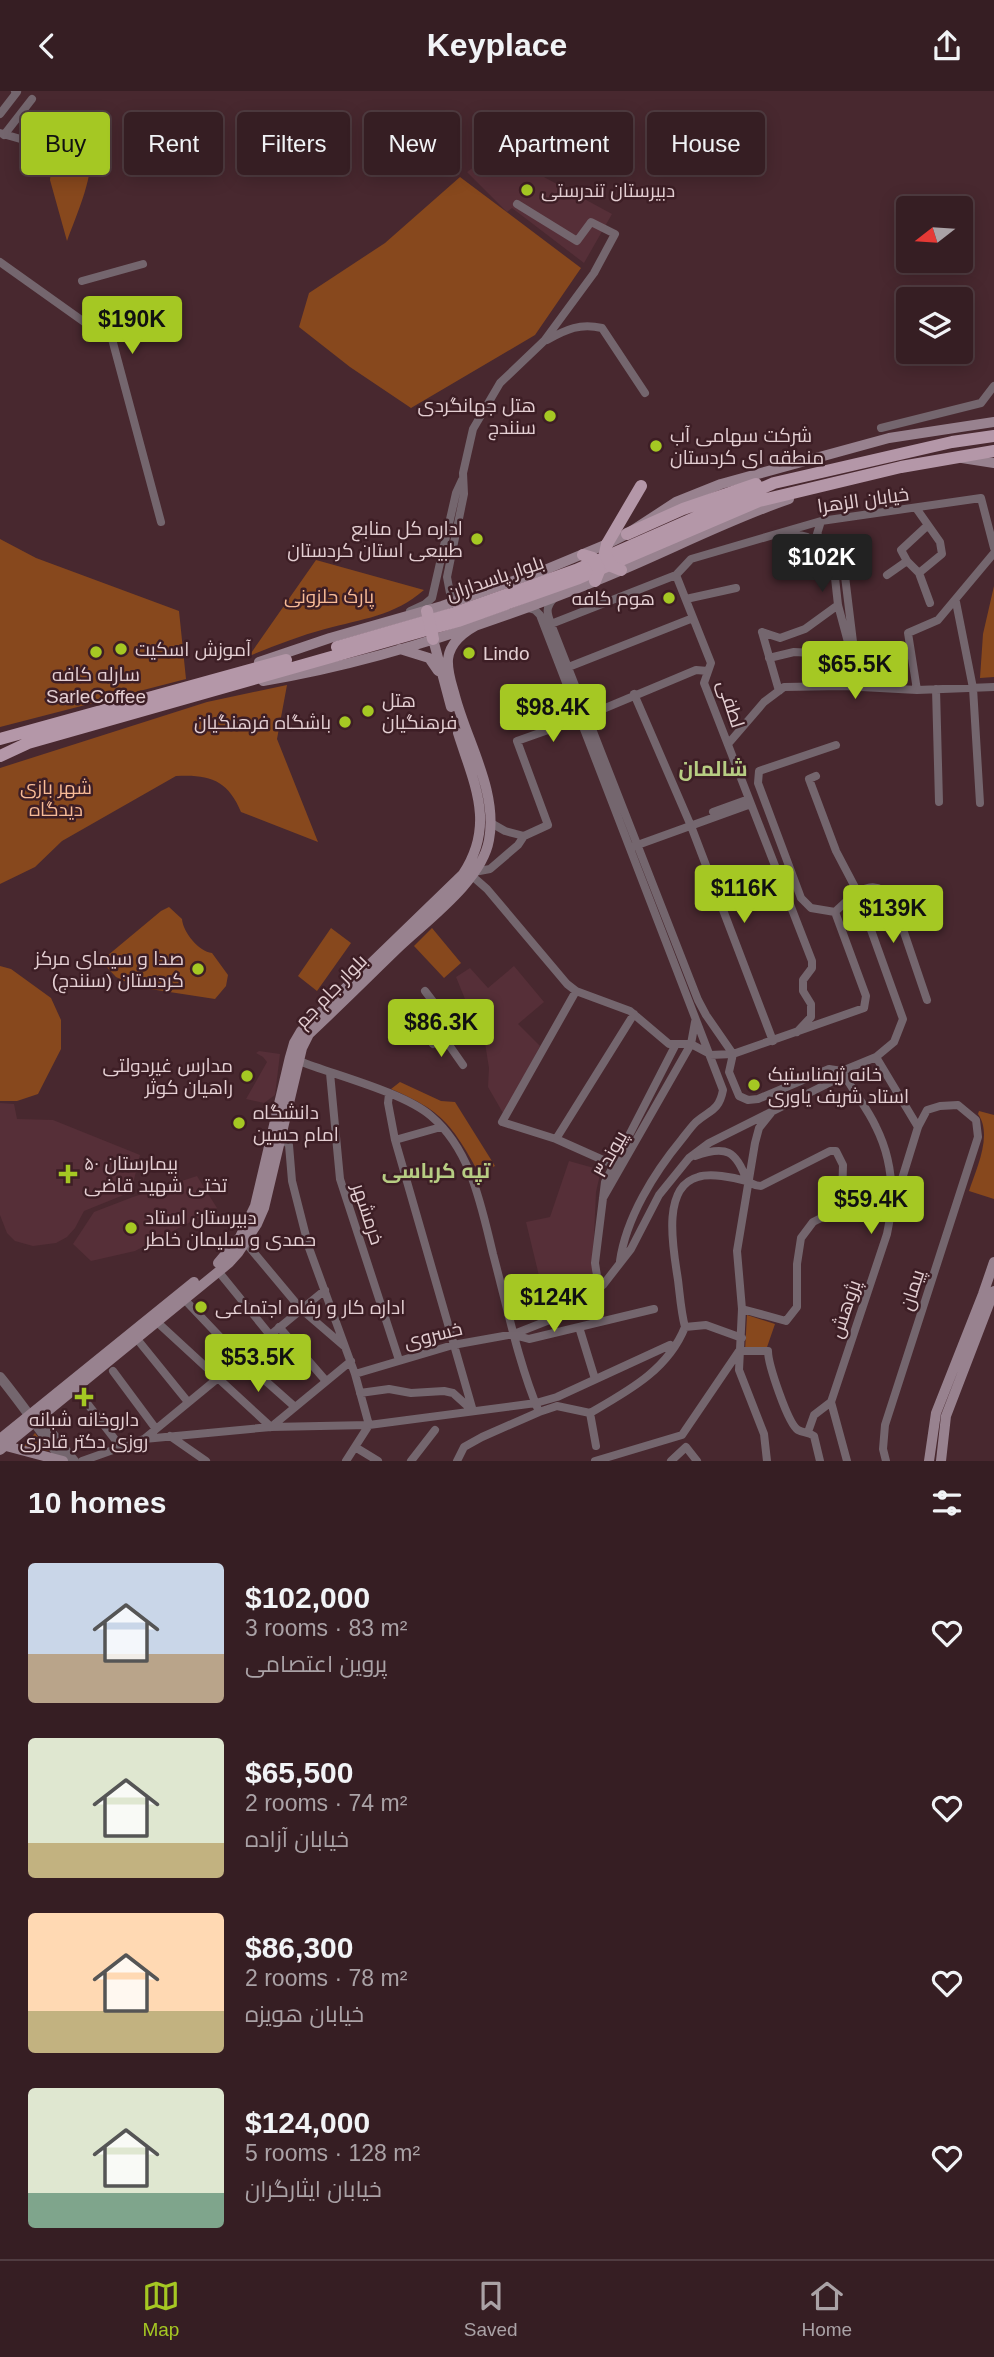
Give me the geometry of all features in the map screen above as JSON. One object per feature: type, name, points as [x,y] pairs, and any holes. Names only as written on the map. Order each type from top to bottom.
[{"type":"main road","points":[[626,534],[676,502],[721,484],[889,438],[994,422]]},
{"type":"main road","name":"بلوار پاسداران","points":[[0,751],[495,600],[576,570],[774,483],[952,442],[994,436]]},
{"type":"main road","name":"بلوار پاسداران","points":[[0,739],[458,621],[579,578],[759,501],[816,486],[994,451]]},
{"type":"main road","points":[[956,457],[994,464]]},
{"type":"main road","points":[[214,685],[287,652],[456,602],[583,555],[683,509],[727,493],[757,484],[774,483]]},
{"type":"main road","points":[[621,570],[611,566],[605,553],[607,544],[641,486]]},
{"type":"main road","points":[[214,685],[295,676],[433,639],[596,581],[816,486]]},
{"type":"main road","points":[[583,555],[593,558],[599,571],[596,581]]},
{"type":"main road","points":[[427,611],[433,639]]},
{"type":"main road","name":"بلوار جام جم","points":[[2,1445],[154,1319],[221,1260],[240,1237],[249,1221],[261,1185],[290,1057],[301,1031],[463,874],[470,864],[479,841],[481,826],[478,777],[449,672],[448,659],[461,635],[483,622]]},
{"type":"main road","name":"بلوار جام جم","points":[[34,1417],[137,1339],[154,1319],[184,1299],[239,1252],[264,1208],[302,1048],[309,1034],[431,918],[473,874],[487,851],[491,823],[488,793],[478,777],[443,681],[433,639]]},
{"type":"main road","points":[[397,649],[429,658],[443,681]]},
{"type":"main road","points":[[0,756],[28,743]]},
{"type":"main road","points":[[929,1461],[936,1413],[984,1294],[994,1262]]},
{"type":"main road","points":[[941,1461],[946,1416],[994,1291]]},
{"type":"main road","points":[[2,1445],[61,1460]]},
{"type":"street","points":[[0,114],[16,91]]},
{"type":"street","points":[[21,139],[2,134],[32,99]]},
{"type":"street","points":[[387,623],[432,598],[464,494],[462,480],[473,429],[499,383],[544,341],[594,273],[615,234],[591,222],[577,241],[517,204]]},
{"type":"street","points":[[0,262],[112,339],[161,522]]},
{"type":"street","points":[[82,281],[143,264]]},
{"type":"street","points":[[544,341],[572,327],[587,324],[603,328],[645,393]]},
{"type":"street","points":[[881,428],[981,403],[994,386]]},
{"type":"street","name":"خیابان الزهرا","points":[[551,624],[676,575],[691,559],[821,521],[981,498],[994,548]]},
{"type":"street","points":[[916,509],[940,542],[942,554],[919,573]]},
{"type":"street","points":[[821,521],[817,534],[844,568],[853,655]]},
{"type":"street","points":[[928,526],[901,549],[907,561],[919,573],[930,603]]},
{"type":"street","points":[[787,532],[807,537],[834,569],[838,605],[860,687]]},
{"type":"street","points":[[449,545],[447,577],[450,593],[456,602]]},
{"type":"street","points":[[917,690],[908,633],[939,620],[994,554]]},
{"type":"street","points":[[887,575],[907,561]]},
{"type":"street","name":"لطفی","points":[[676,575],[711,663],[704,683],[812,961],[812,968],[803,980],[803,991],[811,1004],[811,1017],[797,1032]]},
{"type":"street","points":[[686,599],[736,588]]},
{"type":"street","points":[[556,596],[548,604],[547,612],[564,669]]},
{"type":"street","points":[[956,602],[973,688],[979,803]]},
{"type":"street","points":[[779,691],[762,632],[780,638],[805,629],[838,605]]},
{"type":"street","points":[[525,607],[540,615],[564,669],[664,925],[694,1016],[723,1090],[721,1102],[712,1112],[696,1122],[658,1173],[633,1217],[620,1261]]},
{"type":"street","points":[[564,669],[693,618]]},
{"type":"street","points":[[769,658],[794,652],[853,655]]},
{"type":"street","points":[[708,671],[696,670],[517,741],[548,825],[524,836],[518,845],[490,869],[473,874],[567,984],[576,991],[634,1014],[669,1044],[691,1044],[710,1055],[733,1054],[864,1008],[866,996],[835,912]]},
{"type":"street","points":[[728,744],[764,702],[784,687],[917,690],[994,687]]},
{"type":"street","points":[[936,689],[939,802]]},
{"type":"street","points":[[634,694],[689,824],[774,1041]]},
{"type":"street","points":[[835,745],[759,771],[758,783],[801,898],[811,908],[835,912]]},
{"type":"street","points":[[664,925],[706,1015],[733,1054],[729,1072],[739,1096],[748,1100],[758,1099],[829,1069],[842,1071],[876,1057],[894,1042],[903,1019],[857,891],[836,851],[809,779],[816,776]]},
{"type":"street","points":[[633,844],[750,802]]},
{"type":"street","points":[[491,823],[505,831],[524,836]]},
{"type":"street","points":[[835,912],[857,891],[877,887],[885,889],[893,900],[927,1000]]},
{"type":"street","points":[[425,991],[447,1022],[448,1029],[433,1044]]},
{"type":"street","points":[[576,991],[502,1122],[556,1139],[612,1164]]},
{"type":"street","points":[[556,1139],[634,1014]]},
{"type":"street","points":[[691,1044],[695,1028],[694,1016]]},
{"type":"street","points":[[442,1035],[463,1065]]},
{"type":"street","name":"پیوند۳","points":[[601,1201],[691,1044]]},
{"type":"street","name":"پیوند۳","points":[[601,1201],[612,1164],[675,1046]]},
{"type":"street","points":[[876,1057],[918,1127],[893,1208]]},
{"type":"street","points":[[299,1061],[418,1107],[430,1115],[461,1152],[479,1198],[514,1335],[539,1412]]},
{"type":"street","name":"خسروی","points":[[355,1374],[453,1345],[514,1335],[576,1306],[603,1285],[631,1249],[659,1195],[689,1158],[709,1143],[833,1081],[842,1071]]},
{"type":"street","name":"پژوهش","points":[[831,1402],[887,1234],[893,1208],[889,1160],[876,1125],[842,1071]]},
{"type":"street","name":"خرمشهر","points":[[330,1073],[340,1179],[400,1360]]},
{"type":"street","points":[[389,1094],[388,1103],[395,1140],[473,1411]]},
{"type":"street","name":"پیمان","points":[[886,1461],[883,1449],[885,1425],[978,1137],[976,1120],[958,1105],[927,1110],[918,1127]]},
{"type":"street","points":[[767,1461],[764,1434],[739,1370],[741,1309],[737,1251],[746,1204],[747,1181],[759,1128],[773,1111]]},
{"type":"street","points":[[395,1140],[441,1127]]},
{"type":"street","points":[[282,1138],[289,1145],[292,1181],[309,1248],[351,1361],[369,1425],[346,1461]]},
{"type":"street","points":[[689,1158],[712,1150],[724,1151],[734,1155],[741,1164],[747,1181]]},
{"type":"street","points":[[457,1461],[464,1447],[539,1412],[557,1406],[590,1413],[647,1378],[680,1342],[685,1328],[671,1240],[674,1207],[687,1182],[708,1176],[747,1181],[756,1186],[772,1182],[830,1151],[837,1153],[843,1165],[840,1207],[813,1222],[801,1238],[796,1273],[797,1307],[786,1321],[741,1309]]},
{"type":"street","points":[[601,1201],[596,1263],[597,1276],[603,1285]]},
{"type":"street","points":[[245,1242],[301,1309],[346,1348]]},
{"type":"street","points":[[218,1271],[270,1335]]},
{"type":"street","points":[[144,1439],[324,1290]]},
{"type":"street","points":[[184,1299],[241,1359],[295,1407]]},
{"type":"street","points":[[514,1335],[529,1339],[654,1309]]},
{"type":"street","points":[[154,1319],[271,1427]]},
{"type":"street","points":[[685,1328],[706,1325],[741,1338]]},
{"type":"street","points":[[279,1327],[326,1381]]},
{"type":"street","points":[[579,1327],[595,1379]]},
{"type":"street","points":[[137,1339],[188,1402]]},
{"type":"street","points":[[82,1461],[144,1439],[271,1427],[369,1425],[536,1403],[557,1397],[670,1345]]},
{"type":"street","points":[[739,1351],[768,1351],[769,1363],[790,1418],[795,1428],[814,1436],[820,1461]]},
{"type":"street","points":[[595,1461],[681,1435],[739,1351]]},
{"type":"street","points":[[271,1427],[351,1361]]},
{"type":"street","points":[[113,1371],[156,1429]]},
{"type":"street","points":[[0,1377],[74,1461]]},
{"type":"street","points":[[360,1393],[389,1389],[411,1393],[444,1391],[453,1393],[473,1411]]},
{"type":"street","points":[[83,1398],[120,1446]]},
{"type":"street","points":[[808,1432],[814,1415],[831,1402],[847,1461]]},
{"type":"street","points":[[590,1413],[596,1446]]},
{"type":"street","points":[[34,1417],[61,1460]]},
{"type":"street","points":[[411,1461],[435,1430]]},
{"type":"street","points":[[170,1436],[206,1461]]},
{"type":"street","points":[[355,1447],[378,1461]]},
{"type":"street","points":[[671,1461],[686,1447],[697,1461]]},
{"type":"shaded area","name":"دبیرستان تندرستی","points":[[474,167],[474,175],[540,175],[612,214],[584,263],[512,208],[507,212],[467,172]]},
{"type":"shaded area","points":[[514,966],[544,1002],[518,1024],[540,1046],[503,1113],[488,1087],[489,1068],[481,1018],[467,1004],[456,977],[470,968],[488,988]]},
{"type":"shaded area","points":[[259,1051],[280,1054],[275,1095],[264,1103],[246,1099],[267,1062],[256,1053]]},
{"type":"shaded area","name":"بیمارستان ۵۰ تختی شهید قاضی","points":[[0,1103],[14,1104],[17,1119],[53,1120],[140,1155],[131,1192],[84,1211],[75,1228],[67,1237],[56,1243],[33,1246],[15,1241],[7,1233],[0,1215]]},
{"type":"shaded area","points":[[569,1161],[601,1170],[596,1192],[592,1280],[556,1307],[547,1309],[526,1222],[550,1217]]},
{"type":"shaded area","name":"دبیرستان استاد حمدی و سلیمان خاطر","points":[[197,1176],[217,1208],[135,1251],[91,1261],[73,1244],[94,1212]]},
{"type":"green space","points":[[50,175],[89,175],[67,241]]},
{"type":"green space","points":[[460,177],[581,268],[535,335],[411,408],[350,367],[299,327],[309,293],[385,243]]},
{"type":"green space","points":[[0,539],[36,558],[179,611],[186,679],[0,727]]},
{"type":"green space","name":"پارک حلزونی","points":[[316,560],[424,590],[389,611],[306,635],[249,656]]},
{"type":"green space","points":[[994,586],[994,677],[980,678],[983,634]]},
{"type":"green space","name":"شهر بازی دیدگاه","points":[[287,685],[277,739],[318,842],[241,812],[230,793],[216,781],[198,776],[176,776],[62,841],[35,867],[0,884],[0,768],[207,702]]},
{"type":"green space","points":[[169,907],[182,919],[192,941],[212,953],[228,975],[226,986],[215,999],[137,987],[116,977],[101,961]]},
{"type":"green space","points":[[331,928],[351,943],[317,991],[298,976]]},
{"type":"green space","points":[[432,928],[461,963],[444,978],[414,946]]},
{"type":"green space","points":[[0,966],[11,969],[51,998],[61,1020],[61,1049],[38,1094],[17,1101],[0,1101]]},
{"type":"green space","points":[[400,1082],[441,1101],[455,1102],[495,1166],[479,1173],[444,1121],[423,1105],[391,1089]]},
{"type":"green space","points":[[979,1111],[994,1115],[994,1199],[969,1191],[984,1142]]},
{"type":"green space","points":[[747,1315],[775,1324],[766,1350],[745,1351]]},
{"type":"green space","points":[[35,1433],[49,1451],[23,1447]]},
{"type":"place","name":"دبیرستان تندرستی","points":[[527,190]]},
{"type":"place","name":"هتل جهانگردی سنندج","points":[[550,416]]},
{"type":"place","name":"شرکت سهامی آب منطقه ای کردستان","points":[[656,446]]},
{"type":"place","name":"اداره کل منابع طبیعی استان کردستان","points":[[477,539]]},
{"type":"place","name":"هوم کافه","points":[[669,598]]},
{"type":"place","name":"آموزش اسکیت","points":[[121,649]]},
{"type":"place","name":"سارله کافه SarleCoffee","points":[[96,652]]},
{"type":"place","name":"Lindo","points":[[469,653]]},
{"type":"place","name":"هتل فرهنگیان","points":[[368,711]]},
{"type":"place","name":"باشگاه فرهنگیان","points":[[345,722]]},
{"type":"place","name":"صدا و سیمای مرکز کردستان (سنندج)","points":[[198,969]]},
{"type":"place","name":"مدارس غیردولتی راهیان کوثر","points":[[247,1076]]},
{"type":"place","name":"خانه ژیمناستیک استاد شریف یاوری","points":[[754,1085]]},
{"type":"place","name":"دانشگاه امام حسین","points":[[239,1123]]},
{"type":"place","name":"بیمارستان ۵۰ تختی شهید قاضی","points":[[68,1174]]},
{"type":"place","name":"دبیرستان استاد حمدی و سلیمان خاطر","points":[[131,1228]]},
{"type":"place","name":"اداره کار و رفاه اجتماعی","points":[[201,1307]]},
{"type":"place","name":"داروخانه شبانه روزی دکتر قادری","points":[[84,1397]]},
{"type":"district","name":"شالمان","points":[[713,768]]},
{"type":"district","name":"تپه کرباسی","points":[[436,1170]]}]
